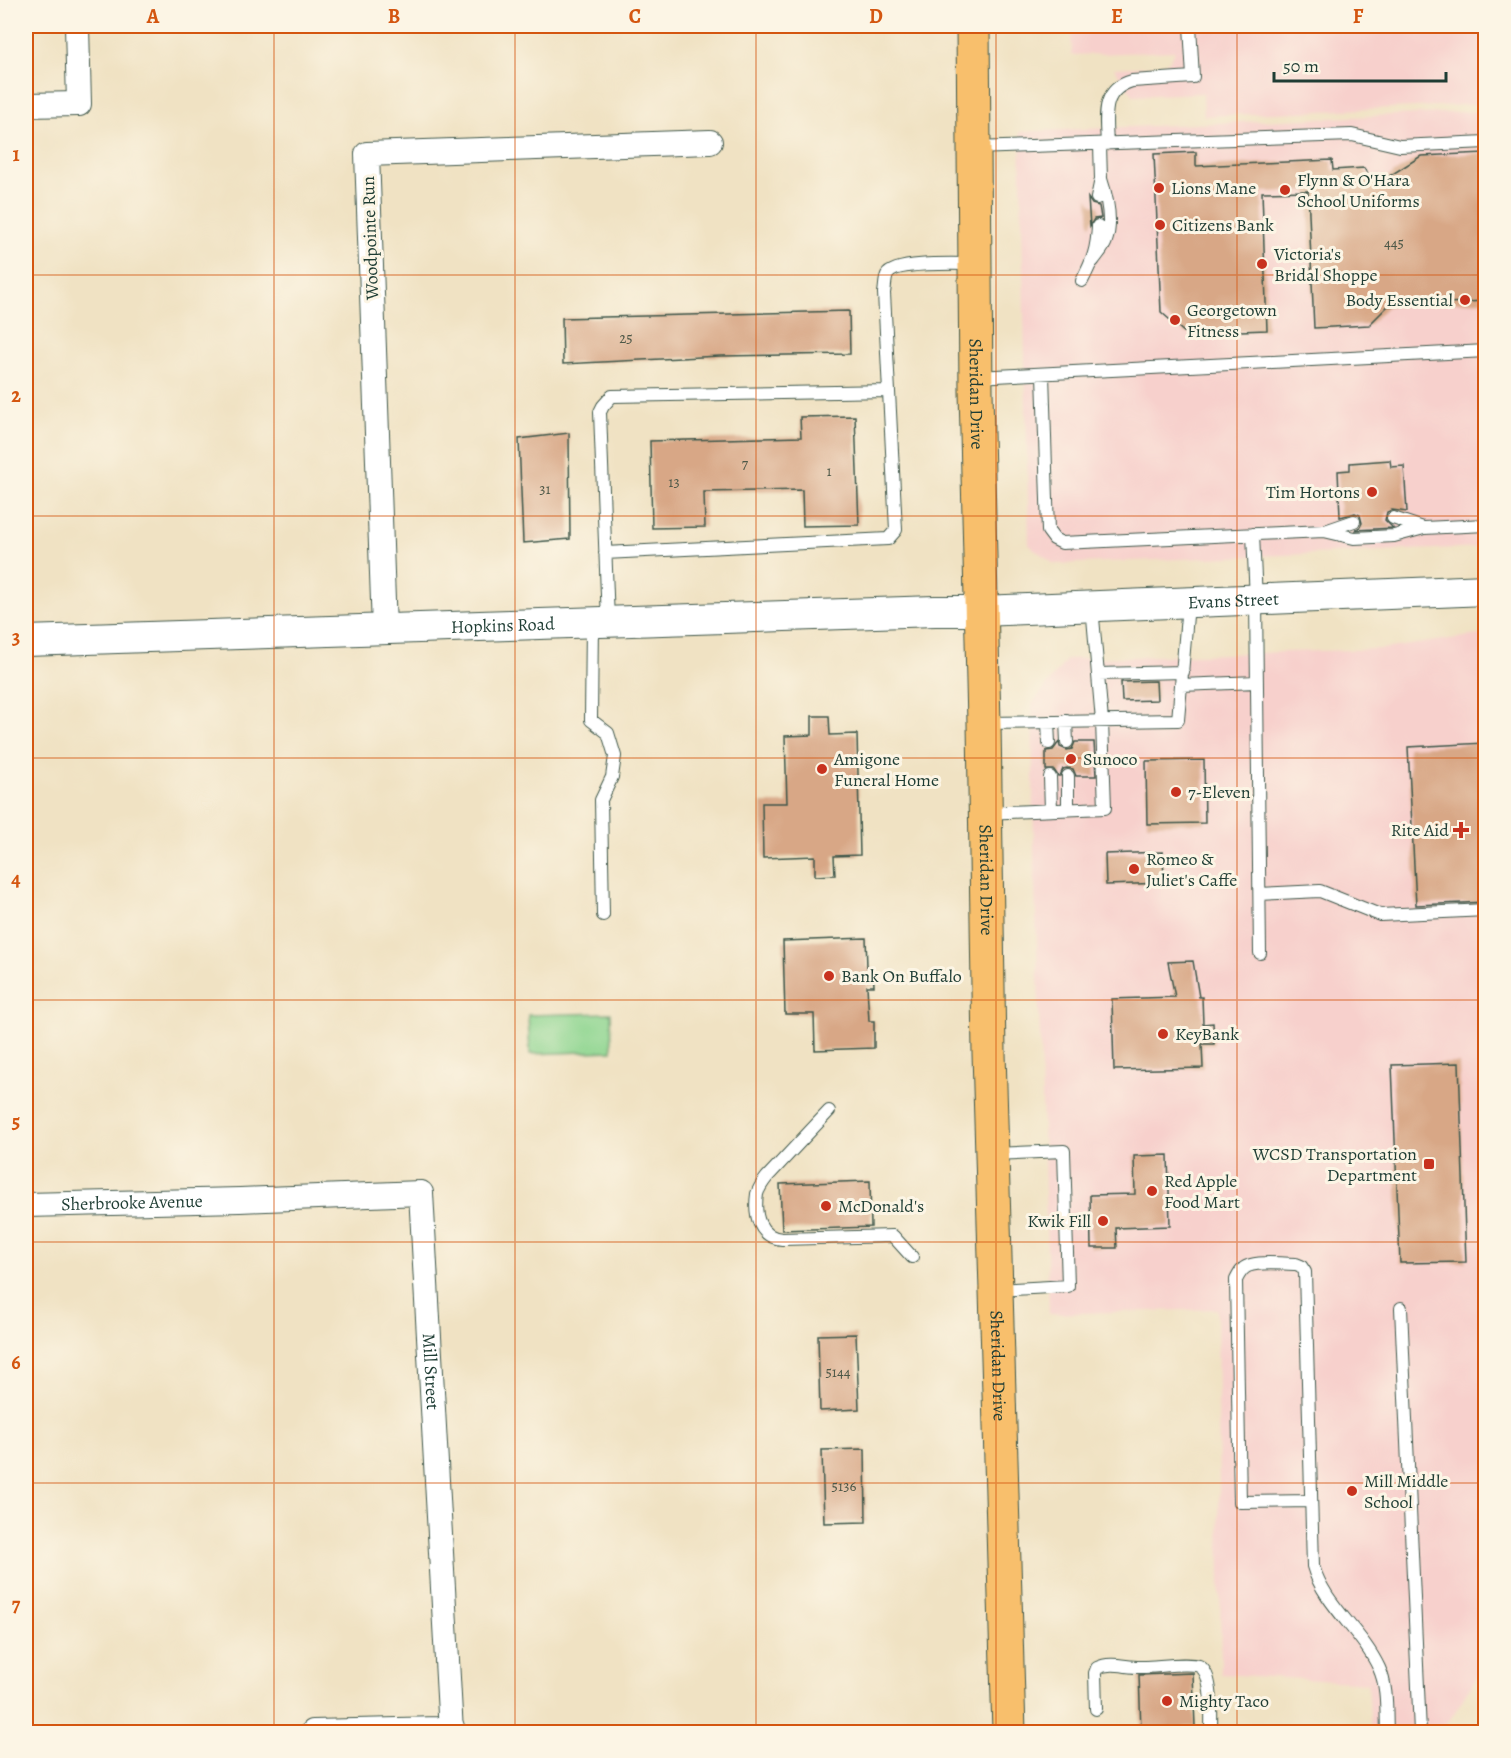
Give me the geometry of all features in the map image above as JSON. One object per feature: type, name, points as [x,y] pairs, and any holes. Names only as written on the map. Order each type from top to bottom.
[{"type":"main road","name":"Sheridan Drive","points":[[973,26],[976,377],[992,1154],[1008,1732]]},
{"type":"street","points":[[26,105],[79,104],[77,26]]},
{"type":"street","name":"Woodpointe Run","points":[[384,629],[367,154],[710,142]]},
{"type":"street","name":"Evans Street","points":[[981,611],[1485,590]]},
{"type":"street","name":"Hopkins Road","points":[[26,641],[981,611]]},
{"type":"street","name":"Mill Street","points":[[240,1200],[421,1193],[452,1730]]},
{"type":"street","name":"Sherbrooke Avenue","points":[[26,1205],[240,1200]]},
{"type":"street","points":[[313,1732],[452,1730]]},
{"type":"lane","points":[[1097,198],[1108,103],[1111,95],[1125,83],[1132,81],[1192,78],[1190,26]]},
{"type":"lane","points":[[973,148],[1352,135],[1400,146],[1485,142]]},
{"type":"lane","points":[[1082,281],[1106,242],[1107,197],[1101,178]]},
{"type":"lane","points":[[1093,261],[1098,226]]},
{"type":"lane","points":[[605,553],[888,539],[896,530],[884,293],[887,275],[893,269],[906,266],[976,263]]},
{"type":"lane","points":[[976,377],[1485,351]]},
{"type":"lane","points":[[1043,374],[1048,531],[1054,539],[1062,543],[1324,531],[1354,538],[1394,536],[1424,528],[1485,525]]},
{"type":"lane","points":[[603,915],[601,800],[612,777],[615,756],[608,733],[591,720],[605,553],[600,412],[603,406],[612,396],[889,391]]},
{"type":"lane","points":[[1393,518],[1424,528]]},
{"type":"lane","points":[[1324,531],[1354,520]]},
{"type":"lane","points":[[1253,534],[1256,600],[1260,953]]},
{"type":"lane","points":[[984,723],[1178,720],[1189,602]]},
{"type":"lane","points":[[985,813],[1105,808],[1102,721],[1092,606]]},
{"type":"lane","points":[[1098,674],[1257,682]]},
{"type":"lane","points":[[1066,721],[1067,742]]},
{"type":"lane","points":[[1048,722],[1049,743]]},
{"type":"lane","points":[[1068,776],[1068,809]]},
{"type":"lane","points":[[1050,777],[1051,810]]},
{"type":"lane","points":[[1260,894],[1320,891],[1380,915],[1485,910]]},
{"type":"lane","points":[[829,1112],[761,1186],[758,1194],[760,1226],[774,1238],[782,1239],[893,1236],[912,1257]]},
{"type":"lane","points":[[992,1154],[1064,1151],[1068,1286],[996,1290]]},
{"type":"lane","points":[[1310,1501],[1240,1503],[1236,1280],[1246,1266],[1296,1264],[1301,1266],[1305,1272],[1313,1566],[1316,1576],[1379,1667],[1385,1685],[1387,1732]]},
{"type":"lane","points":[[1401,1308],[1420,1732]]},
{"type":"lane","points":[[1096,1708],[1095,1673],[1097,1668],[1103,1665],[1123,1664],[1138,1668],[1192,1665],[1202,1667],[1208,1676],[1211,1732]]},
{"type":"shaded area","points":[[1071,26],[1485,26],[1485,104],[1204,116],[1203,93],[1134,96],[1114,68],[1160,66],[1170,60],[1175,51],[1072,55]]},
{"type":"shaded area","points":[[1485,111],[1485,547],[1054,564],[1029,545],[1020,132]]},
{"type":"shaded area","points":[[1485,634],[1486,1673],[1477,1677],[1442,1732],[1371,1732],[1368,1683],[1221,1674],[1217,1309],[1049,1314],[1034,855],[1032,704],[1067,659],[1382,649]]},
{"type":"green space","points":[[611,1013],[612,1051],[530,1054],[528,1015]]},
{"type":"building","points":[[1196,152],[1196,166],[1332,160],[1333,170],[1364,168],[1370,178],[1388,177],[1421,156],[1485,153],[1485,301],[1388,306],[1369,325],[1314,328],[1308,191],[1262,192],[1267,330],[1185,333],[1161,312],[1154,154]]},
{"type":"building","points":[[1088,198],[1092,204],[1099,206],[1101,218],[1094,219],[1090,226]]},
{"type":"building","points":[[849,311],[850,354],[720,356],[563,364],[562,318]]},
{"type":"building","points":[[855,416],[859,525],[803,526],[802,490],[704,492],[705,527],[652,528],[650,441],[801,437],[800,417]]},
{"type":"building","points":[[569,433],[570,539],[523,543],[519,439]]},
{"type":"building","name":"Tim Hortons","points":[[1390,460],[1391,467],[1404,466],[1407,512],[1392,510],[1387,512],[1385,520],[1393,528],[1355,530],[1362,523],[1360,515],[1355,513],[1340,517],[1338,471],[1350,470],[1350,463]]},
{"type":"building","name":"Sunoco","points":[[1156,681],[1157,700],[1122,701],[1121,682]]},
{"type":"building","name":"Amigone Funeral Home","points":[[812,716],[829,716],[830,735],[857,734],[860,855],[834,856],[835,875],[815,876],[815,856],[763,858],[762,803],[787,803],[785,736],[812,735]]},
{"type":"building","name":"Sunoco","points":[[1059,742],[1060,747],[1067,750],[1072,749],[1075,742],[1094,742],[1096,776],[1076,776],[1073,769],[1067,768],[1063,769],[1058,776],[1054,770],[1046,770],[1046,751],[1053,750]]},
{"type":"building","points":[[1485,743],[1485,902],[1416,905],[1408,747]]},
{"type":"building","name":"7-Eleven","points":[[1204,760],[1205,823],[1147,824],[1146,761]]},
{"type":"building","name":"Romeo & Juliet's Caffe","points":[[1163,852],[1164,883],[1106,885],[1105,854]]},
{"type":"building","name":"Bank On Buffalo","points":[[866,938],[867,967],[873,967],[874,986],[867,986],[869,1021],[874,1021],[874,1048],[815,1050],[814,1014],[785,1014],[783,941]]},
{"type":"building","name":"KeyBank","points":[[1193,961],[1199,997],[1202,997],[1203,1024],[1213,1023],[1214,1044],[1202,1044],[1203,1068],[1114,1070],[1112,999],[1175,997],[1168,962]]},
{"type":"building","name":"WCSD Transportation Department","points":[[1459,1063],[1466,1262],[1400,1263],[1392,1065]]},
{"type":"building","points":[[1168,1155],[1170,1226],[1116,1228],[1117,1248],[1091,1248],[1090,1195],[1135,1194],[1134,1156]]},
{"type":"building","name":"McDonald's","points":[[870,1181],[871,1227],[782,1230],[780,1184]]},
{"type":"building","points":[[856,1334],[859,1409],[820,1411],[818,1335]]},
{"type":"building","points":[[865,1449],[866,1522],[824,1523],[822,1450]]},
{"type":"building","name":"Mighty Taco","points":[[1193,1673],[1195,1727],[1141,1729],[1139,1675]]},
{"type":"place","name":"Lions Mane","points":[[1159,188]]},
{"type":"place","name":"Flynn & O'Hara School Uniforms","points":[[1285,190]]},
{"type":"place","name":"Citizens Bank","points":[[1160,225]]},
{"type":"place","name":"Victoria's Bridal Shoppe","points":[[1262,264]]},
{"type":"place","name":"Body Essential","points":[[1465,300]]},
{"type":"place","name":"Georgetown Fitness","points":[[1175,320]]},
{"type":"place","name":"Tim Hortons","points":[[1372,492]]},
{"type":"place","name":"Sunoco","points":[[1071,759]]},
{"type":"place","name":"Amigone Funeral Home","points":[[822,769]]},
{"type":"place","name":"7-Eleven","points":[[1176,792]]},
{"type":"place","name":"Rite Aid","points":[[1461,830]]},
{"type":"place","name":"Romeo & Juliet's Caffe","points":[[1134,869]]},
{"type":"place","name":"Bank On Buffalo","points":[[829,976]]},
{"type":"place","name":"KeyBank","points":[[1163,1034]]},
{"type":"place","name":"WCSD Transportation Department","points":[[1429,1164]]},
{"type":"place","name":"Red Apple Food Mart","points":[[1152,1191]]},
{"type":"place","name":"McDonald's","points":[[826,1206]]},
{"type":"place","name":"Kwik Fill","points":[[1103,1221]]},
{"type":"place","name":"Mill Middle School","points":[[1352,1491]]},
{"type":"place","name":"Mighty Taco","points":[[1167,1701]]}]
